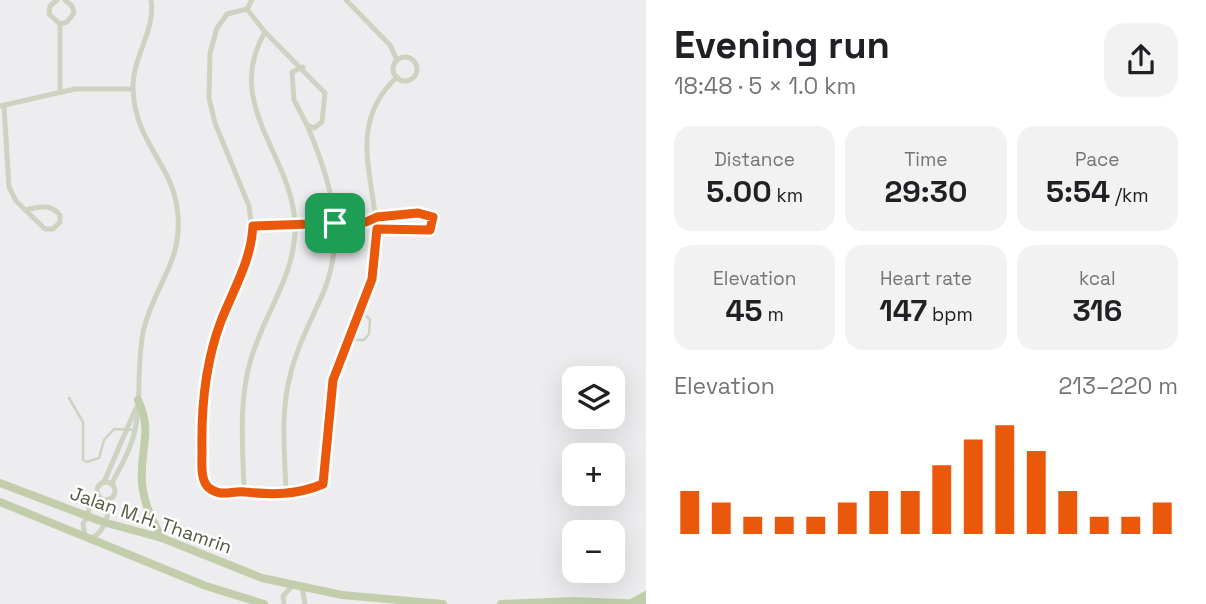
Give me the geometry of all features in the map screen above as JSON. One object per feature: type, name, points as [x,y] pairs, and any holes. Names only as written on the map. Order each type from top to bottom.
[{"type":"main road","points":[[138,403],[147,432],[142,471],[145,500],[162,538]]},
{"type":"main road","name":"Jalan M.H. Thamrin","points":[[0,483],[88,517],[162,538],[262,578],[400,602],[443,604]]},
{"type":"main road","name":"Jalan M.H. Thamrin","points":[[0,502],[184,577],[264,604]]},
{"type":"main road","points":[[630,603],[646,595]]},
{"type":"main road","points":[[248,600],[257,604]]},
{"type":"main road","points":[[500,604],[644,604]]},
{"type":"street","points":[[57,0],[50,6],[49,13],[60,23],[60,91]]},
{"type":"street","points":[[60,23],[67,22],[74,13],[70,3],[65,0]]},
{"type":"street","points":[[112,484],[124,462],[135,430],[144,328],[177,250],[179,223],[170,184],[144,139],[133,89],[138,59],[152,15],[151,0]]},
{"type":"street","points":[[252,0],[247,9],[227,14],[217,28],[210,53],[208,84],[215,123],[250,206],[253,226],[250,252],[209,358],[203,408],[204,482],[217,492],[286,494],[323,484],[330,397],[337,366],[360,312],[373,271],[377,217],[366,149],[367,125],[378,99],[397,77]]},
{"type":"street","points":[[346,0],[390,45],[397,60]]},
{"type":"street","points":[[247,9],[265,32],[303,67],[326,96],[320,125],[314,128],[307,125]]},
{"type":"street","points":[[244,491],[242,410],[246,379],[254,349],[290,266],[295,224],[285,178],[251,96],[254,59],[265,32]]},
{"type":"street","points":[[397,60],[410,58],[417,69],[410,79],[397,77]]},
{"type":"street","points":[[397,60],[393,68],[397,77]]},
{"type":"street","points":[[286,494],[286,391],[302,340],[327,280],[333,258],[335,223],[331,186],[293,93],[292,72],[303,67]]},
{"type":"street","points":[[29,209],[43,206],[54,209],[60,215],[60,222],[57,227],[45,229],[36,222],[29,209],[16,201],[9,187],[2,106],[60,91],[133,89]]},
{"type":"street","points":[[253,226],[366,222],[377,217],[426,214],[432,216],[433,220],[429,231],[377,229],[366,222]]},
{"type":"street","points":[[99,496],[97,488],[104,482],[125,427],[138,403]]},
{"type":"street","points":[[113,457],[124,462]]},
{"type":"street","points":[[104,482],[112,484]]},
{"type":"street","points":[[99,496],[89,505],[88,517],[82,523],[89,538],[100,534],[103,522],[110,512],[108,499],[115,491],[112,484]]},
{"type":"street","points":[[99,496],[108,499]]},
{"type":"street","points":[[284,604],[283,596],[297,586],[305,604]]},
{"type":"lane","points":[[348,340],[364,340],[369,334],[370,319],[360,312]]},
{"type":"lane","points":[[69,398],[82,422],[83,460],[88,462],[99,458],[107,434],[114,429],[125,427],[135,430]]},
{"type":"route","points":[[418,213],[433,217],[432,229],[429,231],[377,229],[372,279],[333,380],[328,409],[323,484],[295,493],[270,495],[251,495],[244,491],[236,494],[217,492],[207,486],[203,478],[206,369],[222,319],[243,274],[253,238],[253,226],[335,223],[366,222],[377,217],[418,213]]}]
